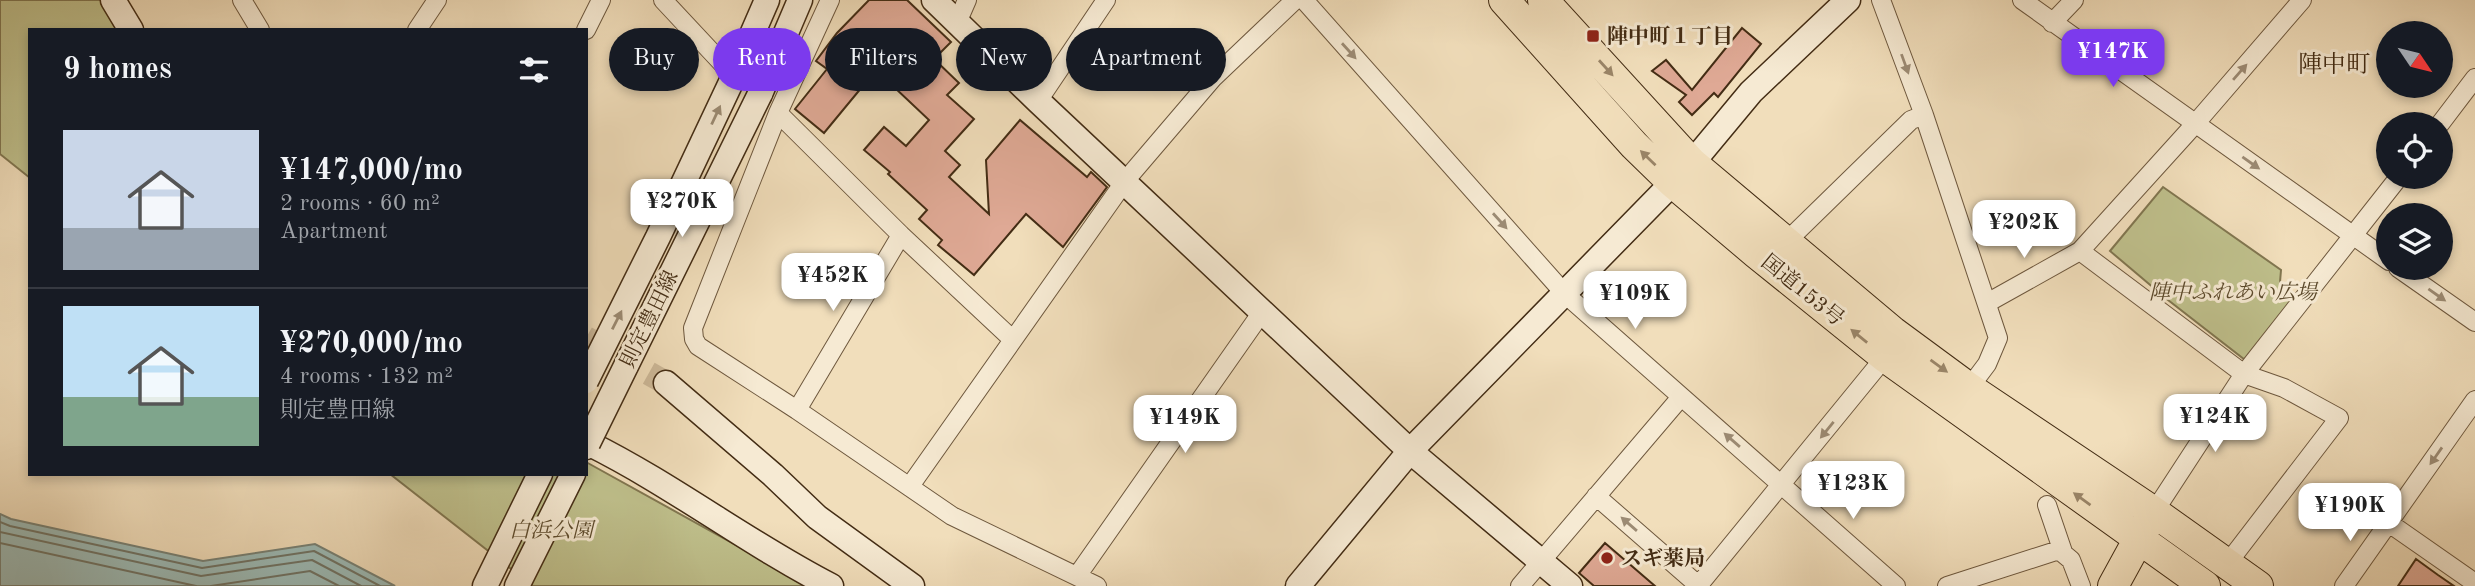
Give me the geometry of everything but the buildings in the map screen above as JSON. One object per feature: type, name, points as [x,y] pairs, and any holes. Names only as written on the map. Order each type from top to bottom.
[{"type":"highway","name":"国道153号","points":[[1504,0],[1634,145],[1682,172],[1787,241],[1894,332],[1969,388],[2154,512],[2258,586]]},
{"type":"highway","name":"国道153号","points":[[1543,0],[1682,172],[1885,357],[2205,586]]},
{"type":"highway","points":[[2113,586],[2154,512]]},
{"type":"street","points":[[113,0],[130,28]]},
{"type":"street","points":[[242,0],[259,28]]},
{"type":"street","points":[[418,28],[437,0]]},
{"type":"street","points":[[587,28],[601,0]]},
{"type":"street","points":[[663,0],[713,54]]},
{"type":"street","name":"則定豊田線","points":[[755,28],[767,0]]},
{"type":"street","name":"則定豊田線","points":[[588,443],[760,94],[800,0]]},
{"type":"street","points":[[830,0],[778,113],[693,328],[694,339],[698,346],[952,516],[1097,586]]},
{"type":"street","points":[[934,0],[1410,451],[1570,586]]},
{"type":"street","points":[[957,23],[967,0]]},
{"type":"street","points":[[1038,101],[1106,0]]},
{"type":"street","points":[[910,486],[1125,181],[1213,78],[1295,0]]},
{"type":"street","points":[[1304,0],[1565,293],[1783,484],[1891,584]]},
{"type":"street","points":[[1298,586],[1410,451],[1682,172],[1751,92],[1848,0]]},
{"type":"street","points":[[1881,0],[1924,115],[1998,338],[1987,364],[1969,388]]},
{"type":"street","points":[[2022,0],[2376,252]]},
{"type":"street","points":[[2052,23],[2074,0]]},
{"type":"street","points":[[1987,303],[2080,251],[2302,0]]},
{"type":"street","points":[[2449,112],[2475,78]]},
{"type":"street","name":"則定豊田線","points":[[588,377],[727,91]]},
{"type":"street","points":[[778,113],[901,235],[1012,339]]},
{"type":"street","points":[[1787,241],[1912,120],[1924,115]]},
{"type":"street","points":[[2154,512],[2244,374],[2390,189]]},
{"type":"street","points":[[797,410],[901,235]]},
{"type":"street","points":[[2080,251],[2244,374],[2284,388],[2339,418],[2228,564]]},
{"type":"street","points":[[2415,280],[2475,322]]},
{"type":"street","points":[[1077,576],[1262,312]]},
{"type":"street","points":[[1596,496],[1698,586],[1885,357]]},
{"type":"street","points":[[666,383],[817,517],[912,586]]},
{"type":"street","points":[[1520,586],[1681,397]]},
{"type":"street","points":[[2344,586],[2475,400]]},
{"type":"street","points":[[588,446],[667,485],[792,565],[831,586]]},
{"type":"street","points":[[485,586],[539,476]]},
{"type":"street","points":[[517,586],[572,476]]},
{"type":"street","points":[[2048,505],[2063,552],[2071,560],[2081,586]]},
{"type":"street","points":[[2389,523],[2475,583]]},
{"type":"street","points":[[1947,586],[2059,550],[2063,552]]},
{"type":"green space","points":[[0,0],[101,0],[117,28],[28,28],[28,176],[0,154]]},
{"type":"green space","name":"陣中ふれあい広場","points":[[2163,187],[2281,270],[2280,282],[2298,298],[2249,363],[2110,251]]},
{"type":"green space","name":"白浜公園","points":[[588,463],[810,586],[533,586],[393,476],[588,476]]},
{"type":"water","points":[[0,514],[11,519],[203,561],[315,544],[395,586],[0,586]]},
{"type":"tunnel","points":[[588,339],[666,383]]},
{"type":"place","name":"陣中町１丁目","points":[[1593,36]]},
{"type":"place","name":"スギ薬局","points":[[1607,558]]},
{"type":"district","name":"陣中町","points":[[2334,64]]}]
